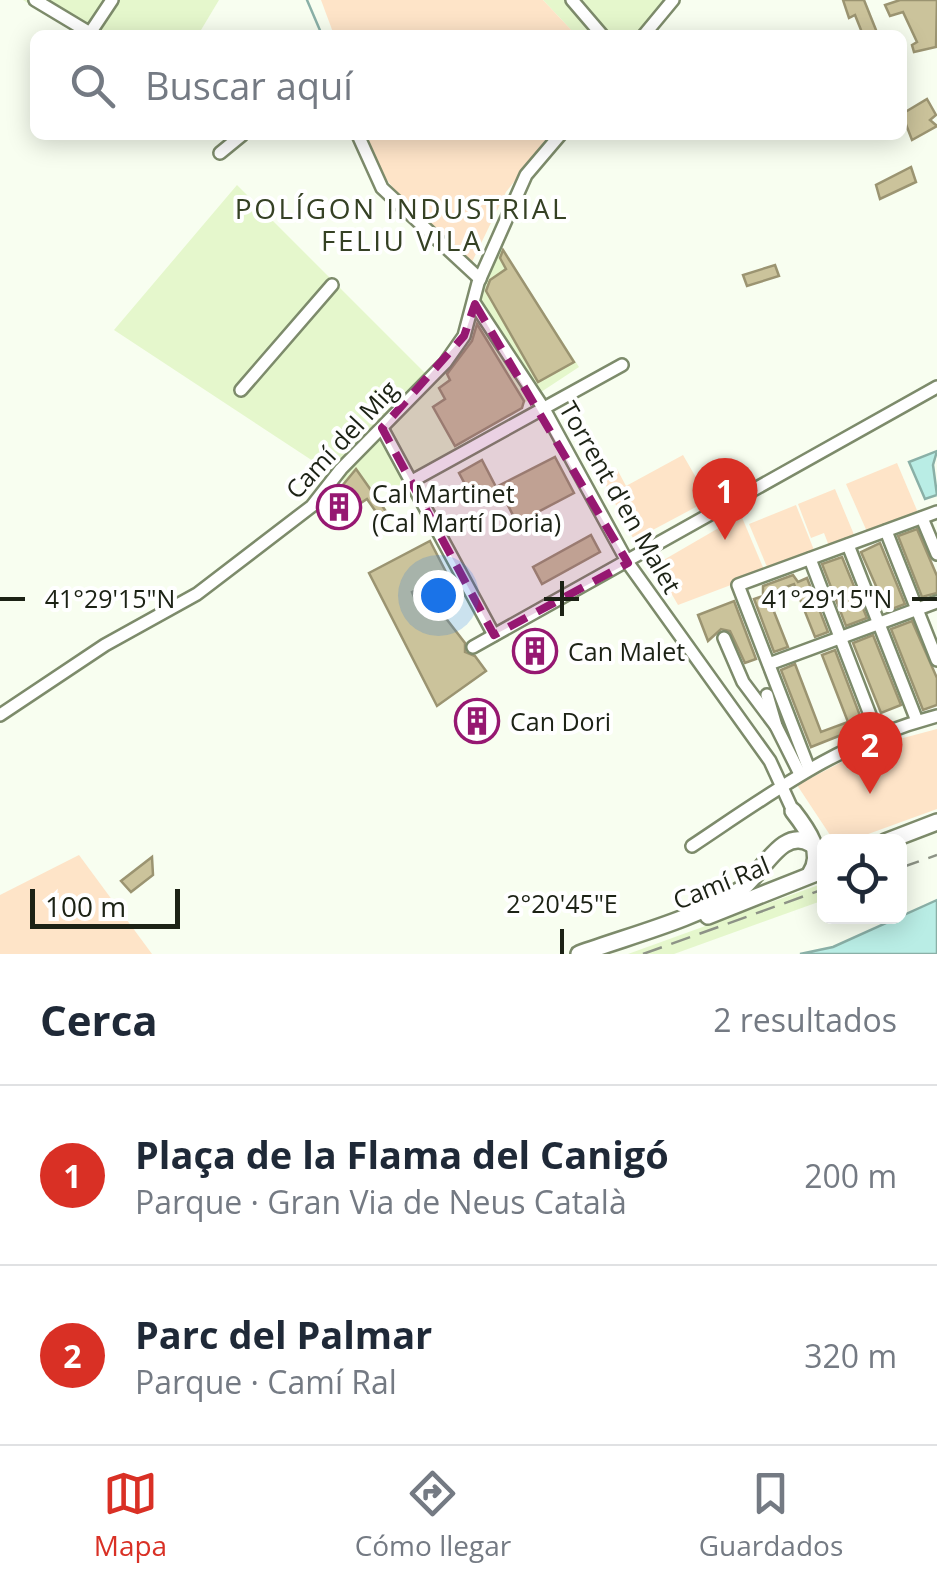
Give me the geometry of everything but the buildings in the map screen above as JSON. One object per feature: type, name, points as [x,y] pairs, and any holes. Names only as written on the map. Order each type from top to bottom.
[{"type":"main road","points":[[793,811],[817,849],[811,874],[781,872],[793,811]]},
{"type":"main road","points":[[905,834],[937,822]]},
{"type":"main road","points":[[907,843],[937,832]]},
{"type":"main road","points":[[784,844],[817,849]]},
{"type":"main road","name":"Camí Ral","points":[[580,954],[726,897],[754,878],[784,844]]},
{"type":"main road","name":"Camí Ral","points":[[607,954],[811,874]]},
{"type":"street","points":[[36,0],[85,30]]},
{"type":"street","points":[[92,30],[112,0]]},
{"type":"street","points":[[572,0],[598,30]]},
{"type":"street","points":[[648,30],[672,0]]},
{"type":"street","points":[[220,154],[236,140]]},
{"type":"street","points":[[360,140],[382,188],[480,278]]},
{"type":"street","name":"Camí del Mig","points":[[0,716],[106,645],[198,594],[312,506],[445,364],[464,336],[476,304],[480,278],[526,174],[556,140]]},
{"type":"street","points":[[241,390],[332,286]]},
{"type":"street","name":"Torrent d'en Malet","points":[[476,304],[544,408],[628,563],[770,760],[793,811]]},
{"type":"street","points":[[412,482],[622,364]]},
{"type":"street","points":[[472,647],[937,387]]},
{"type":"street","points":[[382,428],[494,636]]},
{"type":"street","points":[[805,772],[738,584],[937,512]]},
{"type":"street","points":[[922,518],[937,554]]},
{"type":"street","points":[[886,531],[937,660]]},
{"type":"street","points":[[848,545],[917,722]]},
{"type":"street","points":[[810,560],[877,732]]},
{"type":"street","points":[[768,664],[937,602]]},
{"type":"street","points":[[724,638],[742,682],[805,772]]},
{"type":"street","points":[[767,695],[776,726]]},
{"type":"street","points":[[692,846],[781,786],[877,732],[937,716]]},
{"type":"highlighted area","points":[[475,304],[628,563],[494,635],[382,428],[464,336]]},
{"type":"shaded area","points":[[23,0],[219,0],[201,30],[71,30]]},
{"type":"shaded area","points":[[321,0],[543,0],[571,30],[332,30]]},
{"type":"shaded area","points":[[543,0],[678,0],[652,30],[571,30]]},
{"type":"shaded area","points":[[366,140],[547,140],[506,192],[471,264],[394,189]]},
{"type":"shaded area","points":[[237,185],[435,383],[500,245],[579,367],[392,490],[348,484],[114,330]]},
{"type":"shaded area","points":[[683,455],[709,500],[634,540],[601,476],[617,469],[626,486]]},
{"type":"shaded area","points":[[897,463],[919,515],[868,534],[846,484]]},
{"type":"shaded area","points":[[835,489],[855,537],[829,546],[824,533],[811,538],[798,504]]},
{"type":"shaded area","points":[[796,505],[814,550],[767,567],[749,524]]},
{"type":"shaded area","points":[[741,515],[765,572],[678,605],[655,565]]},
{"type":"shaded area","points":[[937,729],[937,809],[868,834],[829,834],[797,785],[873,746]]},
{"type":"shaded area","points":[[79,855],[152,954],[0,954],[0,895]]},
{"type":"shaded area","points":[[817,886],[817,903],[674,954],[628,954]]},
{"type":"water","points":[[937,451],[933,465],[937,495],[925,499],[909,462]]},
{"type":"water","points":[[937,900],[937,954],[800,954],[833,947],[884,924],[907,924],[907,914]]},
{"type":"waterway","name":"Torrent d'en Malet","points":[[307,0],[320,30]]},
{"type":"railway","points":[[907,866],[937,855]]},
{"type":"railway","points":[[643,954],[817,892]]},
{"type":"place","name":"Cal Martinet (Cal Martí Doria)","points":[[339,507]]},
{"type":"place","name":"Plaça de la Flama del Canigó","points":[[725,540]]},
{"type":"place","name":"Can Malet","points":[[535,651]]},
{"type":"place","name":"Can Dori","points":[[477,721]]},
{"type":"place","name":"Parc del Palmar","points":[[870,794]]},
{"type":"district","name":"POLÍGON INDUSTRIAL FELIU VILA","points":[[402,224]]}]
